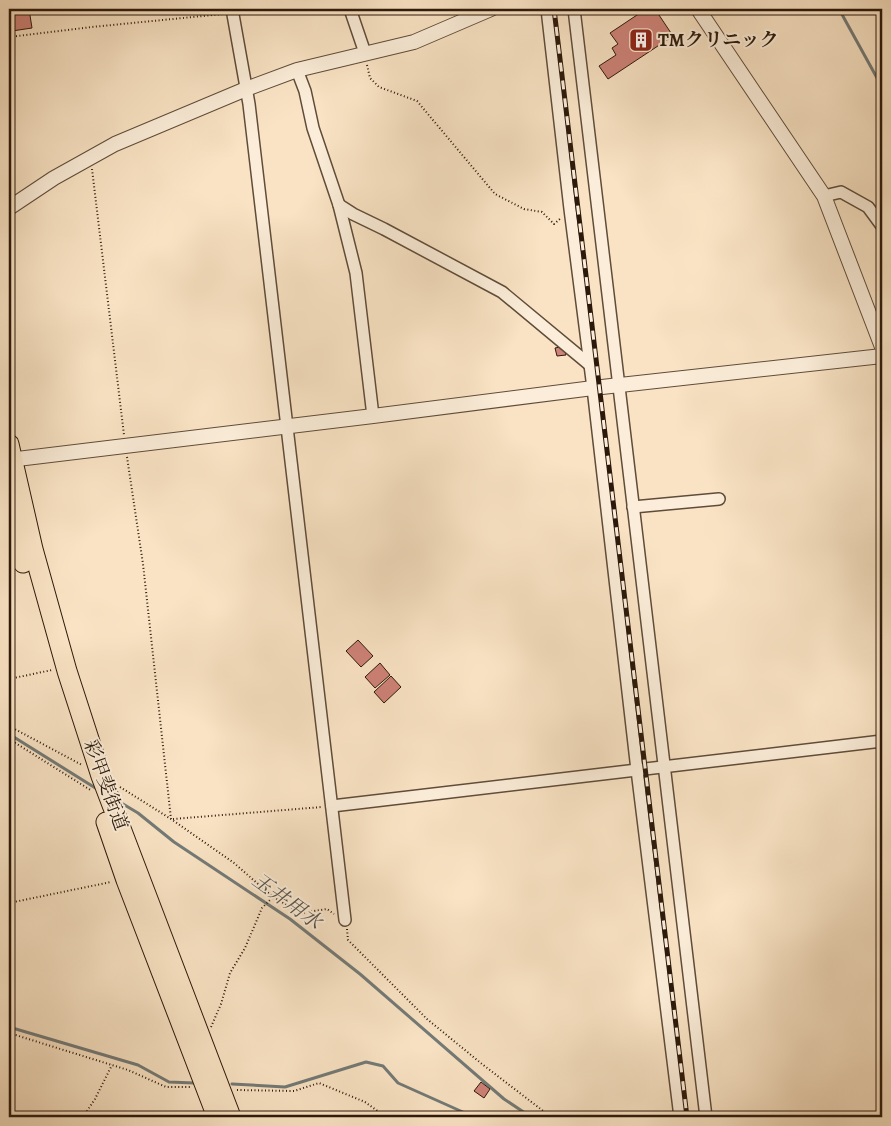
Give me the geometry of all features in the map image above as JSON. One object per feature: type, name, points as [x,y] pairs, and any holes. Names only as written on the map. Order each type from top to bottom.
[{"type":"highway","name":"彩甲斐街道","points":[[10,454],[33,549],[126,880],[214,1088],[232,1117]]},
{"type":"highway","name":"彩甲斐街道","points":[[9,506],[54,669],[98,783],[204,1042],[214,1088],[217,1117]]},
{"type":"street","points":[[350,9],[365,53]]},
{"type":"street","points":[[9,208],[115,144],[246,89],[297,70],[414,42],[491,9]]},
{"type":"street","points":[[547,9],[680,1117]]},
{"type":"street","points":[[574,9],[706,1117]]},
{"type":"street","points":[[698,9],[824,196],[882,347]]},
{"type":"street","points":[[232,11],[246,89],[345,920]]},
{"type":"street","points":[[297,70],[305,91],[313,128],[339,205],[356,273],[373,416]]},
{"type":"street","points":[[824,196],[841,192],[868,207],[882,226]]},
{"type":"street","points":[[339,205],[352,214],[502,292],[590,365]]},
{"type":"street","points":[[10,454],[126,446],[593,388],[882,356]]},
{"type":"street","points":[[633,507],[719,499]]},
{"type":"street","points":[[332,806],[882,741]]},
{"type":"path","points":[[9,38],[232,11]]},
{"type":"path","points":[[365,53],[370,78],[380,87],[417,101],[495,194],[524,209],[542,212],[554,224],[570,209]]},
{"type":"path","points":[[91,157],[126,446],[143,564],[171,819]]},
{"type":"path","points":[[9,679],[54,669]]},
{"type":"path","points":[[9,726],[98,783]]},
{"type":"path","points":[[9,739],[171,819],[234,863],[273,898],[301,913],[327,910],[345,920],[348,940],[427,1019],[550,1117]]},
{"type":"path","points":[[171,819],[332,806]]},
{"type":"path","points":[[9,903],[126,880]]},
{"type":"path","points":[[204,1042],[221,1004],[230,973],[245,948],[262,908],[273,898]]},
{"type":"path","points":[[9,1033],[128,1070],[166,1087],[294,1091],[320,1083],[365,1102],[386,1117]]},
{"type":"path","points":[[83,1117],[95,1099],[112,1065]]},
{"type":"building","points":[[9,9],[29,9],[32,28],[12,31]]},
{"type":"building","name":"TMクリニック","points":[[646,9],[655,9],[673,36],[608,79],[599,66],[616,55],[612,48],[618,44],[610,33]]},
{"type":"building","points":[[560,347],[565,351],[566,355],[557,356],[555,348]]},
{"type":"building","points":[[358,640],[373,656],[361,667],[346,651]]},
{"type":"building","points":[[380,663],[390,675],[375,688],[365,677]]},
{"type":"building","points":[[391,676],[401,687],[384,703],[374,692]]},
{"type":"building","points":[[481,1082],[490,1089],[484,1098],[474,1091]]},
{"type":"waterway","points":[[839,9],[882,87]]},
{"type":"waterway","name":"玉井用水","points":[[9,734],[97,789]]},
{"type":"waterway","name":"玉井用水","points":[[118,801],[138,813],[174,842],[290,919],[360,974],[504,1099],[531,1117]]},
{"type":"waterway","points":[[9,1027],[138,1065],[169,1082],[194,1083]]},
{"type":"waterway","points":[[232,1084],[285,1087],[366,1062],[383,1066],[398,1083],[474,1117]]},
{"type":"railway","points":[[554,9],[687,1117]]},
{"type":"place","name":"TMクリニック","points":[[641,40]]}]
